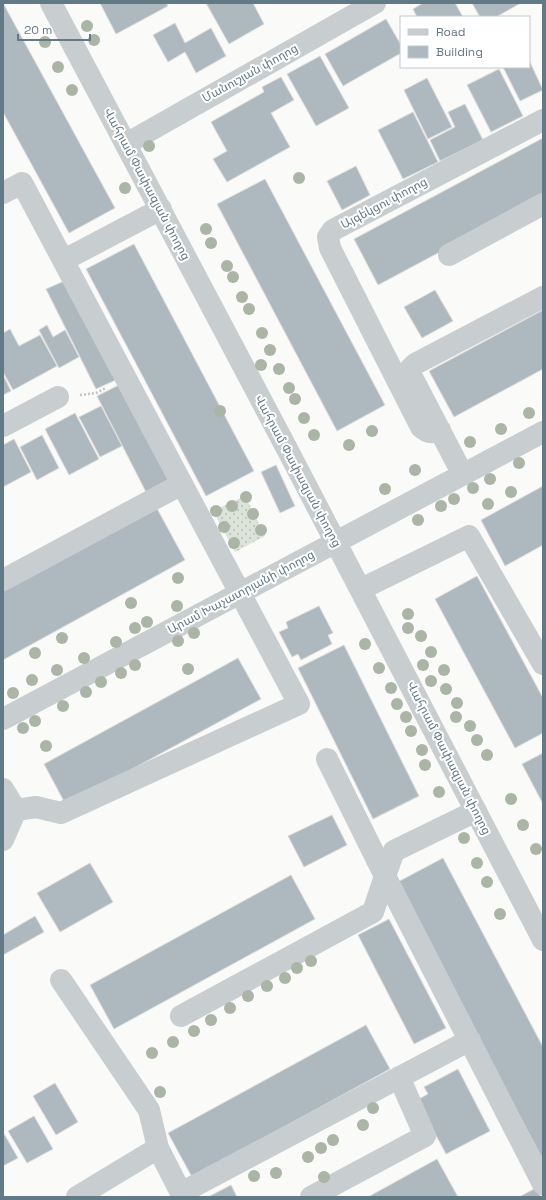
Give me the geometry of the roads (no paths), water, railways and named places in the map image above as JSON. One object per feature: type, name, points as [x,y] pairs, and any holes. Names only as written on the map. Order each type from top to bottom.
[{"type":"street","name":"Վահրամ Փափազյան փողոց","points":[[51,3],[361,589],[543,940]]},
{"type":"street","name":"Մանուշյան փողոց","points":[[126,144],[375,3]]},
{"type":"street","name":"Այգեկցու փողոց","points":[[440,430],[433,433],[426,432],[421,428],[330,248],[328,237],[333,230],[543,120]]},
{"type":"street","points":[[3,193],[22,183],[127,377],[239,593],[299,704],[61,813],[36,807],[16,810]]},
{"type":"street","points":[[449,255],[543,204]]},
{"type":"street","points":[[64,260],[161,209]]},
{"type":"street","points":[[463,475],[412,377],[410,369],[415,364],[543,297]]},
{"type":"street","points":[[3,426],[58,397]]},
{"type":"street","name":"Արամ Խաչատրյանի փողոց","points":[[3,719],[543,432]]},
{"type":"street","points":[[3,580],[182,484]]},
{"type":"street","points":[[361,589],[469,536],[540,652]]},
{"type":"street","points":[[327,759],[385,876],[543,1184]]},
{"type":"street","points":[[3,789],[16,810]]},
{"type":"street","points":[[3,840],[16,810]]},
{"type":"street","points":[[181,1016],[373,912],[394,852],[476,811]]},
{"type":"street","points":[[61,980],[149,1110],[158,1148],[182,1195],[470,1040]]},
{"type":"street","points":[[311,1197],[425,1136],[399,1077]]},
{"type":"street","points":[[77,1197],[158,1148]]}]
